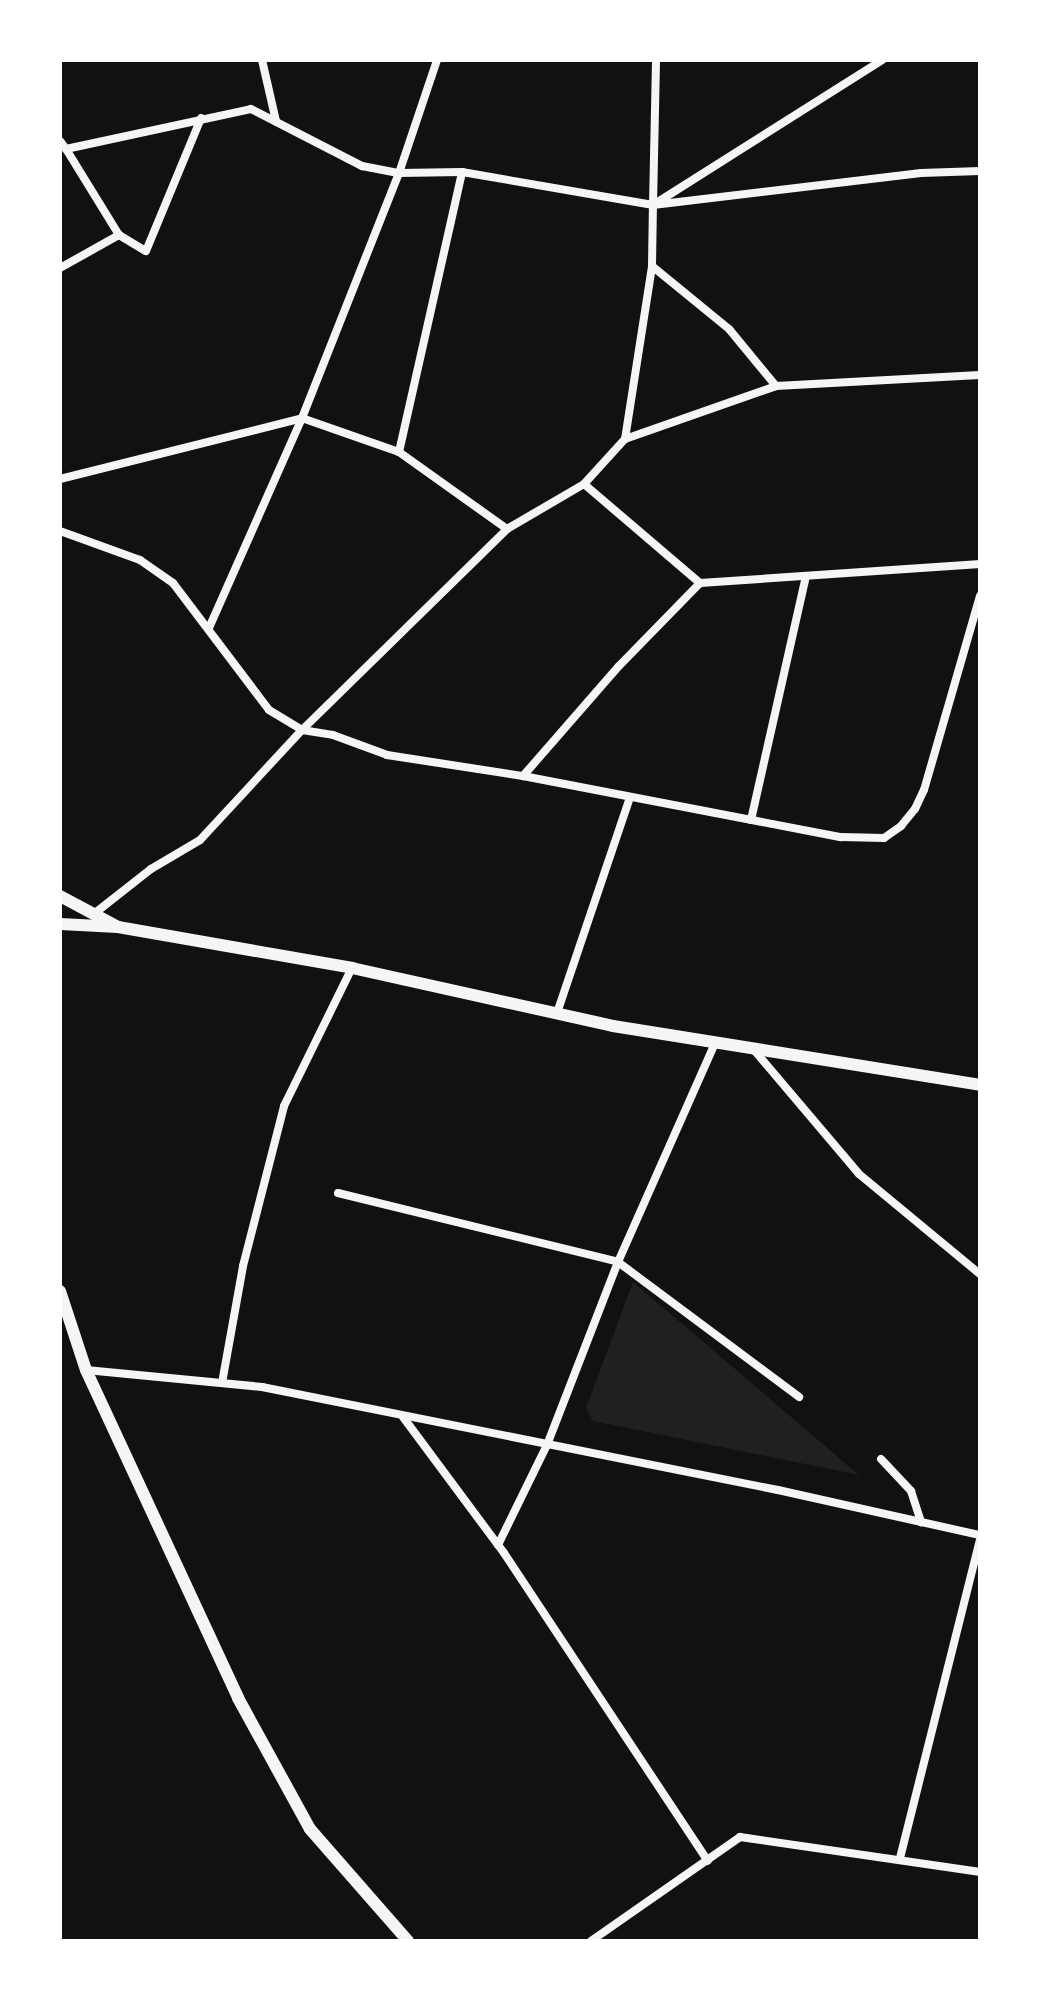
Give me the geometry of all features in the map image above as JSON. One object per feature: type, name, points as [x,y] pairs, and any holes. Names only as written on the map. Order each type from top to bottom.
[{"type":"main road","points":[[60,896],[118,927]]},
{"type":"main road","points":[[60,924],[118,927],[352,968],[557,1013],[715,1043],[980,1085]]},
{"type":"main road","points":[[60,1291],[86,1370],[231,1685],[310,1829],[408,1941]]},
{"type":"street","points":[[262,60],[276,121]]},
{"type":"street","points":[[209,628],[302,418],[399,173],[437,60]]},
{"type":"street","points":[[625,439],[652,266],[656,60]]},
{"type":"street","points":[[653,205],[882,60]]},
{"type":"street","points":[[201,118],[146,251],[119,235],[63,145],[201,118],[251,109],[362,166],[399,173],[462,172],[653,205],[921,173],[980,171]]},
{"type":"street","points":[[399,452],[462,172]]},
{"type":"street","points":[[60,268],[119,235]]},
{"type":"street","points":[[652,266],[729,329],[776,386]]},
{"type":"street","points":[[95,913],[151,869],[200,840],[302,730],[507,529],[584,484],[625,439],[776,386],[980,375]]},
{"type":"street","points":[[60,479],[302,418],[399,452],[507,529]]},
{"type":"street","points":[[584,484],[700,583]]},
{"type":"street","points":[[60,531],[151,566],[173,583],[209,628],[234,668],[269,710],[302,730],[333,735],[387,755],[523,776],[841,837],[884,838],[901,826],[915,809],[924,790],[980,596]]},
{"type":"street","points":[[523,776],[619,666],[700,583],[980,564]]},
{"type":"street","points":[[751,820],[806,576]]},
{"type":"street","points":[[557,1013],[630,797]]},
{"type":"street","points":[[222,1383],[243,1266],[284,1106],[352,968]]},
{"type":"street","points":[[498,1545],[547,1445],[618,1262],[715,1043]]},
{"type":"street","points":[[754,1050],[859,1174],[980,1274]]},
{"type":"street","points":[[338,1193],[618,1262],[799,1397]]},
{"type":"street","points":[[86,1370],[262,1387],[921,1522],[980,1537],[900,1858]]},
{"type":"street","points":[[403,1417],[498,1545],[708,1861]]},
{"type":"street","points":[[881,1459],[911,1491],[921,1522]]},
{"type":"street","points":[[591,1941],[740,1837],[980,1872]]},
{"type":"shaded area","points":[[633,1282],[859,1475],[593,1421],[586,1408]]}]
